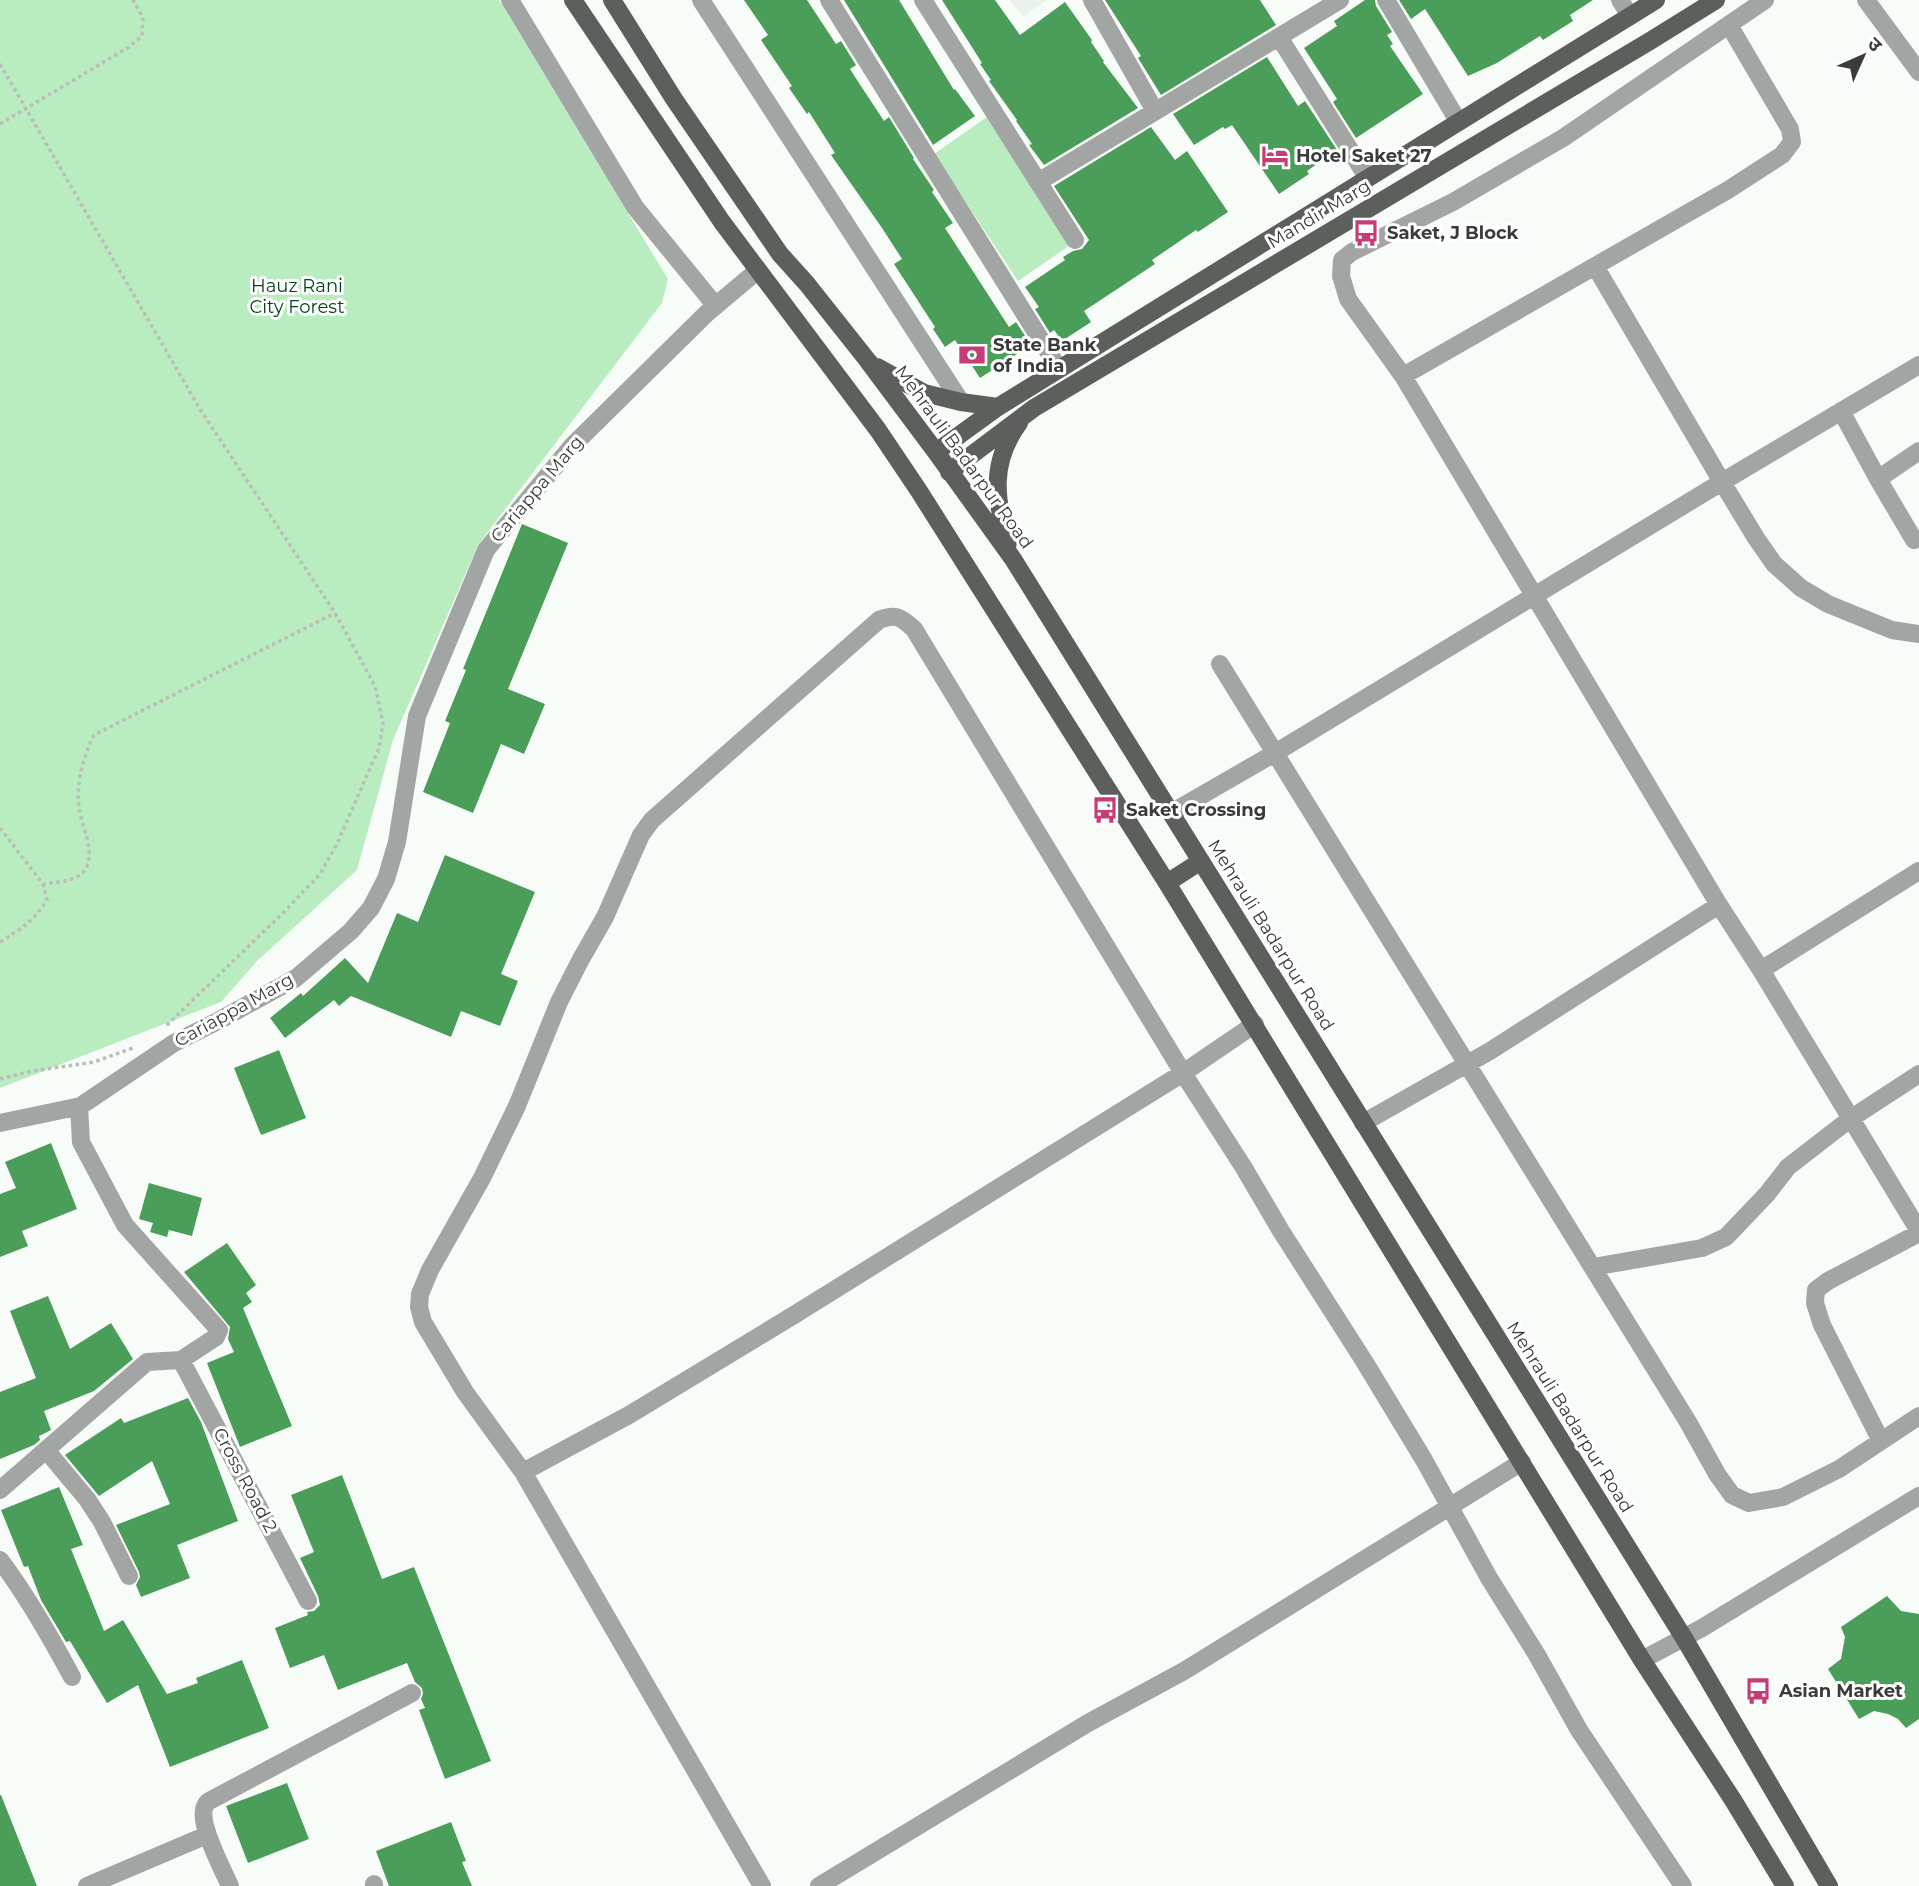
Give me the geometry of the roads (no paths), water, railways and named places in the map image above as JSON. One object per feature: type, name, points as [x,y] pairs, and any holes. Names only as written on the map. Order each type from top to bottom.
[{"type":"main road","points":[[573,0],[660,132],[757,271],[878,430],[919,491],[1255,1024],[1642,1660],[1786,1886]]},
{"type":"main road","name":"Mehrauli Badarpur Road","points":[[612,0],[674,99],[780,254],[868,361],[1013,559],[1684,1638],[1829,1886]]},
{"type":"main road","name":"Mandir Marg","points":[[936,452],[998,407],[1458,121],[1625,8],[1656,0]]},
{"type":"main road","name":"Mandir Marg","points":[[949,472],[1034,408],[1716,0]]},
{"type":"main road","points":[[868,361],[924,393],[998,407]]},
{"type":"main road","points":[[1013,559],[999,511],[998,477],[1002,455],[1011,434],[1034,408]]},
{"type":"main road","points":[[1167,883],[1200,862]]},
{"type":"street","points":[[510,0],[635,207],[715,305]]},
{"type":"street","points":[[701,0],[961,402]]},
{"type":"street","points":[[829,0],[1059,369]]},
{"type":"street","points":[[923,0],[1075,240]]},
{"type":"street","points":[[1092,0],[1155,111]]},
{"type":"street","points":[[1038,182],[1340,0]]},
{"type":"street","points":[[1386,0],[1458,121]]},
{"type":"street","points":[[1765,0],[1563,138],[1453,202],[1352,252],[1342,260],[1341,276],[1348,299],[1403,376],[1719,905],[1919,1232],[1816,1290],[1815,1303],[1822,1325],[1881,1441]]},
{"type":"street","points":[[1866,0],[1919,72]]},
{"type":"street","points":[[1403,376],[1728,190],[1783,155],[1792,142],[1790,130],[1729,25]]},
{"type":"street","points":[[1279,37],[1367,177]]},
{"type":"street","points":[[1595,266],[1722,482],[1774,564],[1801,589],[1828,604],[1892,630],[1919,634]]},
{"type":"street","name":"Cariappa Marg","points":[[81,1106],[174,1042],[296,978],[351,931],[371,908],[386,879],[397,842],[417,716],[486,550],[572,446],[715,305],[757,271]]},
{"type":"street","points":[[1171,813],[1919,365]]},
{"type":"street","points":[[1841,411],[1914,540]]},
{"type":"street","points":[[1878,479],[1919,451]]},
{"type":"street","points":[[762,1886],[523,1472],[464,1392],[423,1322],[419,1307],[420,1294],[517,1106],[554,1013],[605,917],[641,835],[652,820],[880,620],[890,616],[902,619],[914,629],[1183,1073],[1424,1460],[1489,1578],[1579,1730],[1682,1886]]},
{"type":"street","points":[[1220,664],[1732,1495],[1748,1503],[1783,1497],[1839,1469],[1919,1416]]},
{"type":"street","points":[[1761,970],[1919,871]]},
{"type":"street","points":[[1363,1123],[1468,1064],[1719,905]]},
{"type":"street","points":[[523,1472],[617,1421],[794,1315],[1183,1073],[1255,1024]]},
{"type":"street","points":[[1593,1267],[1702,1248],[1726,1237],[1767,1194],[1788,1167],[1850,1119],[1919,1074]]},
{"type":"street","points":[[0,1123],[81,1106]]},
{"type":"street","points":[[0,1490],[147,1363],[181,1360],[216,1337],[219,1330],[125,1225],[81,1142],[81,1106]]},
{"type":"street","name":"Cross Road 2","points":[[181,1360],[308,1601]]},
{"type":"street","points":[[46,1450],[87,1499],[102,1522],[129,1576]]},
{"type":"street","points":[[819,1886],[1088,1723],[1195,1664],[1522,1462]]},
{"type":"street","points":[[1642,1660],[1684,1638],[1919,1496]]},
{"type":"street","points":[[0,1560],[39,1616],[72,1676]]},
{"type":"street","points":[[230,1886],[207,1835],[203,1812],[205,1805],[412,1693]]},
{"type":"street","points":[[87,1886],[207,1835]]},
{"type":"place","name":"Hotel Saket 27","points":[[1275,156]]},
{"type":"place","name":"Saket, J Block","points":[[1366,233]]},
{"type":"place","name":"State Bank of India","points":[[972,355]]},
{"type":"place","name":"Saket Crossing","points":[[1105,810]]},
{"type":"place","name":"Asian Market","points":[[1758,1691]]},
{"type":"park label","name":"Hauz Rani City Forest","points":[[297,296]]}]
